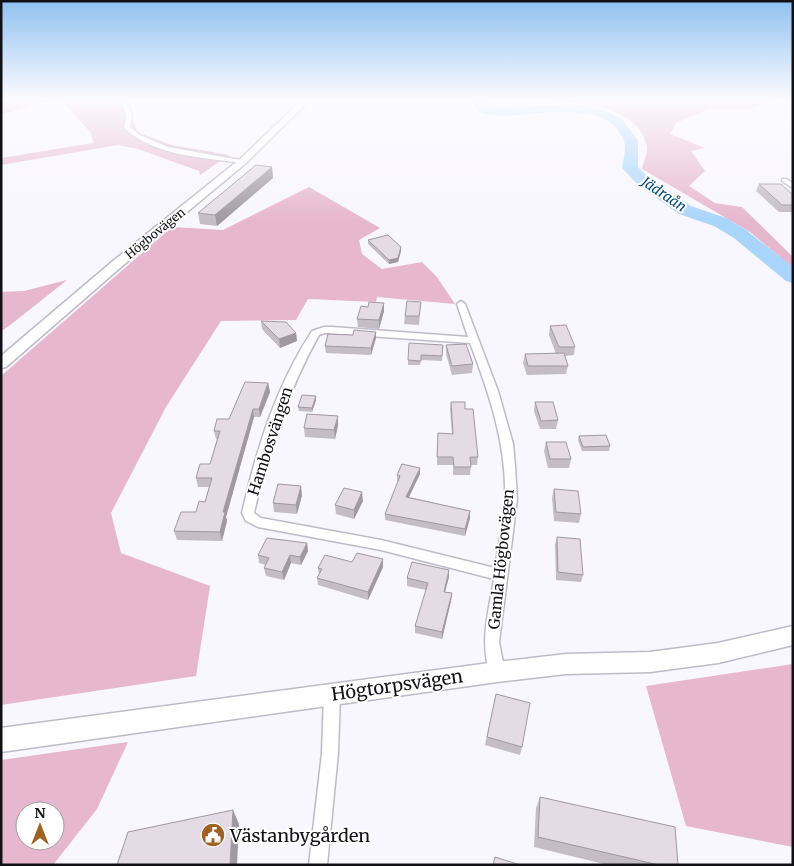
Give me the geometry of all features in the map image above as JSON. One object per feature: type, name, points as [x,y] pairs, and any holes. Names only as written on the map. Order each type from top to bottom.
[{"type":"main road","name":"Högbovägen","points":[[1,364],[117,264],[244,161],[265,140]]},
{"type":"main road","name":"Högtorpsvägen","points":[[1,740],[497,672],[566,664],[650,662],[718,653],[793,635]]},
{"type":"street","points":[[150,140],[194,154],[244,161]]},
{"type":"street","points":[[784,180],[793,186]]},
{"type":"street","name":"Gamla Högbovägen","points":[[461,304],[493,391],[507,451],[511,500],[492,642],[497,672]]},
{"type":"street","name":"Hambosvängen","points":[[473,340],[332,330],[324,330],[314,334],[293,375],[276,416],[248,512],[251,518],[258,522],[381,545],[500,575]]},
{"type":"street","points":[[318,865],[329,762],[332,694]]},
{"type":"shaded area","points":[[92,140],[159,140],[172,145],[229,155],[200,175],[199,171],[138,149],[118,145],[1,165],[1,158],[93,143]]},
{"type":"shaded area","points":[[644,140],[686,140],[705,148],[691,151],[705,171],[689,186],[715,203],[742,207],[793,257],[793,268],[750,232],[642,169],[647,147]]},
{"type":"shaded area","points":[[309,187],[380,228],[359,240],[362,254],[382,269],[422,262],[437,277],[455,304],[377,297],[376,302],[308,299],[296,320],[221,321],[166,407],[111,513],[121,553],[210,586],[196,676],[1,705],[1,376],[172,227],[223,230]]},
{"type":"shaded area","points":[[67,280],[1,331],[1,292],[24,291]]},
{"type":"shaded area","points":[[793,664],[793,847],[686,826],[646,686]]},
{"type":"shaded area","points":[[128,742],[97,809],[65,850],[65,801],[15,801],[15,851],[64,851],[53,865],[1,865],[1,760]]},
{"type":"building","points":[[256,165],[272,167],[215,215],[198,213]]},
{"type":"building","points":[[759,184],[781,184],[793,195],[793,205],[782,205]]},
{"type":"building","points":[[388,235],[401,247],[398,258],[389,260],[368,240]]},
{"type":"building","points":[[407,301],[421,302],[419,316],[405,316]]},
{"type":"building","points":[[369,302],[384,303],[379,320],[357,319],[361,306],[368,307]]},
{"type":"building","points":[[261,321],[286,322],[296,333],[279,339]]},
{"type":"building","points":[[566,325],[575,347],[559,347],[550,326]]},
{"type":"building","points":[[354,330],[376,332],[371,348],[325,346],[328,334],[353,335]]},
{"type":"building","points":[[409,343],[443,345],[442,356],[421,355],[421,361],[408,360]]},
{"type":"building","points":[[466,344],[473,364],[452,366],[446,345]]},
{"type":"building","points":[[564,353],[568,366],[528,366],[525,354]]},
{"type":"building","points":[[245,382],[268,383],[259,409],[253,409],[223,512],[225,512],[220,532],[174,531],[181,512],[196,512],[199,501],[205,502],[212,478],[196,478],[200,464],[210,464],[220,431],[214,431],[217,419],[229,419]]},
{"type":"building","points":[[302,395],[316,396],[312,408],[298,407]]},
{"type":"building","points":[[451,402],[465,402],[465,409],[473,409],[478,457],[470,457],[471,467],[454,467],[453,457],[437,457],[438,433],[453,434]]},
{"type":"building","points":[[535,402],[553,402],[558,420],[541,421]]},
{"type":"building","points":[[307,414],[338,416],[334,430],[304,428]]},
{"type":"building","points":[[606,435],[610,446],[583,447],[579,436]]},
{"type":"building","points":[[546,442],[566,442],[571,459],[550,459]]},
{"type":"building","points":[[402,464],[420,468],[406,497],[470,511],[465,529],[385,514],[400,476],[397,475]]},
{"type":"building","points":[[278,484],[301,486],[296,505],[273,503]]},
{"type":"building","points":[[344,488],[362,492],[354,510],[335,505]]},
{"type":"building","points":[[554,489],[578,491],[581,514],[556,512]]},
{"type":"building","points":[[557,537],[580,539],[583,575],[558,572]]},
{"type":"building","points":[[267,538],[307,543],[300,557],[290,555],[282,572],[264,568],[269,558],[258,555]]},
{"type":"building","points":[[357,553],[383,559],[368,592],[317,578],[322,569],[318,568],[325,555],[352,562]]},
{"type":"building","points":[[412,562],[449,570],[444,592],[452,593],[442,632],[415,626],[428,583],[407,578]]},
{"type":"building","points":[[496,694],[530,703],[522,747],[487,737]]},
{"type":"building","points":[[540,797],[675,827],[678,865],[659,865],[538,837]]},
{"type":"building","points":[[233,810],[230,865],[117,865],[128,832]]},
{"type":"building","points":[[495,857],[520,865],[493,865]]},
{"type":"waterway","name":"Jädraån","points":[[631,140],[632,151],[630,168],[643,181],[685,210],[720,222],[740,234],[793,277]]},
{"type":"place","name":"Västanbygården","points":[[213,835]]}]
